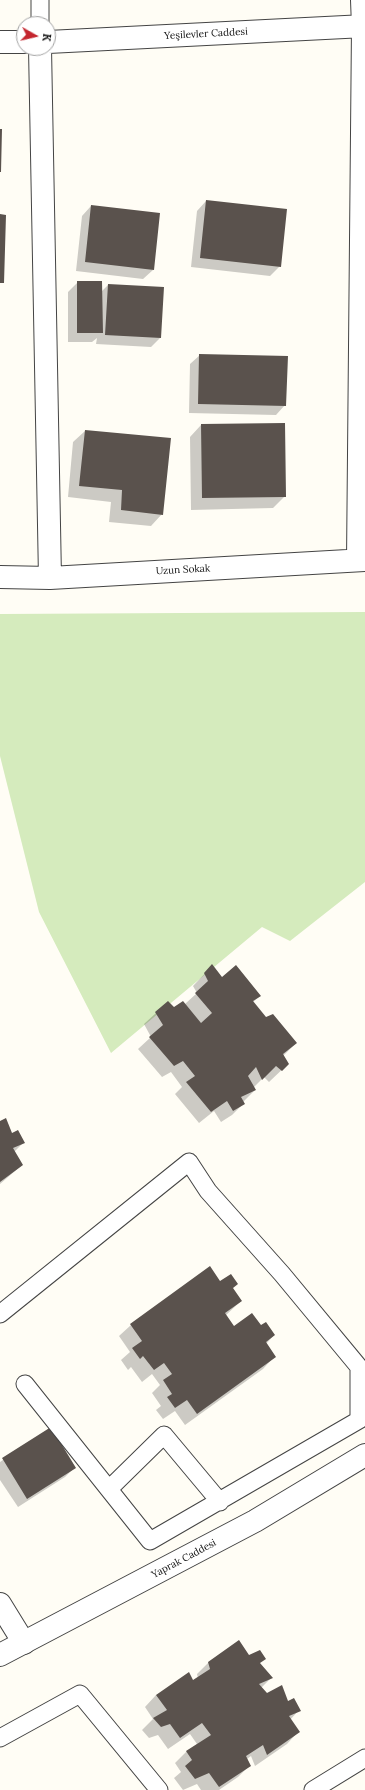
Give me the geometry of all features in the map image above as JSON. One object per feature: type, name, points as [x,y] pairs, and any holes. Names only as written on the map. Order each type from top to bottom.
[{"type":"street","points":[[362,0],[364,26],[362,560]]},
{"type":"street","name":"Yeşilevler Caddesi","points":[[56,42],[364,26]]},
{"type":"street","points":[[0,42],[16,42]]},
{"type":"street","points":[[40,56],[50,578]]},
{"type":"street","name":"Uzun Sokak","points":[[0,577],[50,578],[362,560]]},
{"type":"street","name":"Yaprak Caddesi","points":[[0,1655],[255,1521],[365,1455]]},
{"type":"street","points":[[0,1604],[24,1643]]},
{"type":"lane","points":[[40,0],[40,16]]},
{"type":"lane","points":[[0,1314],[189,1162],[208,1191],[282,1274],[359,1367],[358,1420],[220,1502],[150,1541],[25,1384]]},
{"type":"lane","points":[[109,1489],[164,1435],[220,1502]]},
{"type":"lane","points":[[0,1738],[80,1694],[159,1790]]},
{"type":"lane","points":[[313,1790],[365,1758]]},
{"type":"green space","points":[[365,612],[365,882],[290,941],[262,927],[111,1053],[39,912],[0,756],[0,614]]},
{"type":"building","points":[[0,129],[2,129],[1,172],[0,172]]},
{"type":"building","points":[[206,200],[287,209],[281,267],[200,258]]},
{"type":"building","points":[[91,205],[160,213],[154,270],[85,262]]},
{"type":"building","points":[[0,214],[6,215],[4,283],[0,283]]},
{"type":"building","points":[[77,281],[102,281],[103,333],[77,333]]},
{"type":"building","points":[[108,284],[164,287],[161,338],[105,335]]},
{"type":"building","points":[[199,354],[288,356],[286,406],[198,404]]},
{"type":"building","points":[[285,423],[286,497],[202,498],[201,424]]},
{"type":"building","points":[[85,430],[171,438],[163,515],[121,510],[122,490],[79,486]]},
{"type":"building","points":[[212,964],[222,977],[236,965],[261,996],[253,1001],[266,1017],[273,1014],[297,1043],[283,1054],[289,1064],[282,1071],[276,1066],[262,1080],[256,1067],[248,1076],[256,1090],[241,1097],[245,1104],[233,1111],[227,1101],[211,1112],[186,1082],[195,1076],[183,1061],[174,1066],[149,1037],[163,1025],[155,1012],[168,1001],[174,1007],[183,1001],[201,1023],[212,1013],[195,993],[208,981],[204,973]]},
{"type":"building","points":[[6,1118],[12,1133],[18,1130],[25,1143],[13,1148],[23,1165],[0,1182],[0,1121]]},
{"type":"building","points":[[210,1266],[220,1281],[231,1274],[238,1284],[233,1288],[242,1301],[225,1313],[234,1326],[252,1313],[261,1325],[266,1322],[275,1335],[266,1342],[276,1357],[197,1414],[187,1400],[175,1408],[167,1397],[172,1394],[163,1380],[172,1374],[164,1363],[154,1370],[143,1356],[140,1359],[132,1348],[142,1341],[130,1324]]},
{"type":"building","points":[[51,1427],[76,1468],[27,1499],[2,1458]]},
{"type":"building","points":[[239,1640],[249,1655],[260,1650],[266,1659],[260,1663],[273,1678],[259,1684],[267,1693],[282,1685],[288,1701],[294,1698],[301,1711],[289,1716],[300,1732],[267,1755],[263,1745],[246,1756],[251,1766],[219,1787],[209,1773],[195,1779],[185,1766],[192,1760],[186,1751],[211,1735],[202,1723],[180,1738],[170,1724],[161,1727],[153,1718],[167,1710],[156,1695],[189,1672],[193,1680],[210,1669],[208,1662]]}]
